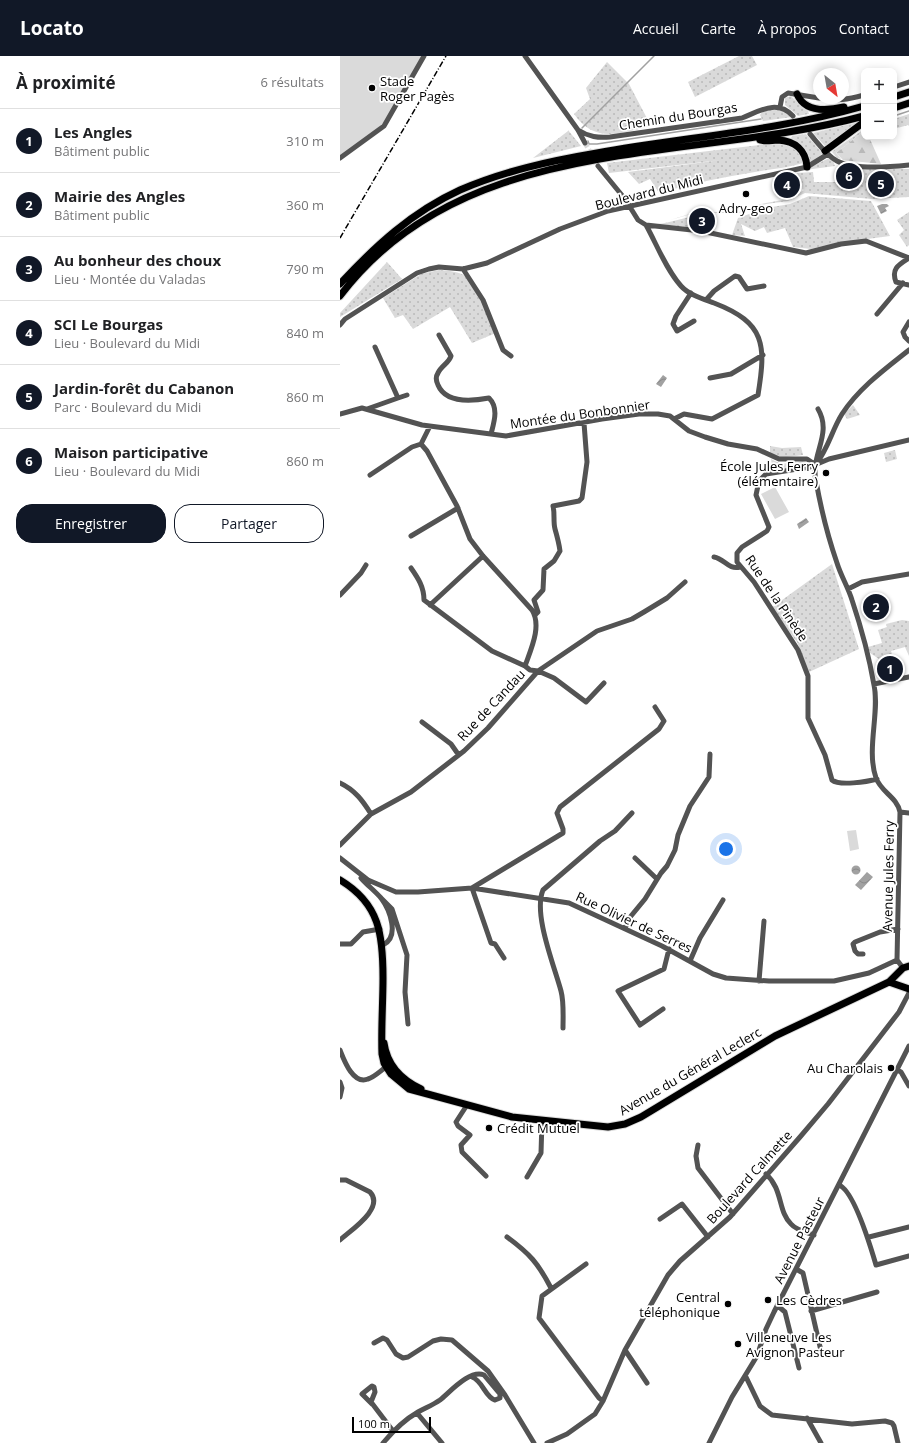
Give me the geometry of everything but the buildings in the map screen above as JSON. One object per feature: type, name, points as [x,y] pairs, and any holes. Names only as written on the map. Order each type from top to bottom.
[{"type":"main road","points":[[797,94],[804,105],[816,109],[837,109],[861,104]]},
{"type":"main road","points":[[897,107],[909,103]]},
{"type":"main road","points":[[340,284],[381,241],[413,217],[460,190],[491,178],[554,161],[646,144],[787,123],[861,107]]},
{"type":"main road","points":[[340,296],[365,268],[398,237],[438,210],[482,190],[531,174],[588,162],[754,138],[833,124],[861,117]]},
{"type":"main road","points":[[826,152],[861,124]]},
{"type":"main road","points":[[754,138],[763,142],[778,140],[796,144],[804,154],[807,167]]},
{"type":"main road","points":[[340,880],[361,897],[372,912],[380,929],[383,945],[382,1054],[388,1065]]},
{"type":"main road","name":"Avenue du Général Leclerc","points":[[388,1065],[394,1078],[403,1085],[415,1091],[435,1095],[512,1117],[608,1127],[633,1121],[775,1036],[889,982],[906,967]]},
{"type":"main road","points":[[898,975],[900,986]]},
{"type":"main road","points":[[889,982],[909,989]]},
{"type":"street","points":[[340,158],[384,126],[424,56]]},
{"type":"street","points":[[525,56],[578,130],[585,143]]},
{"type":"street","points":[[897,86],[909,82]]},
{"type":"street","points":[[793,116],[780,107],[784,94],[788,93],[813,97]]},
{"type":"street","points":[[849,99],[861,96]]},
{"type":"street","name":"Chemin du Bourgas","points":[[578,130],[586,135],[598,138],[610,137],[742,118],[768,108],[780,107]]},
{"type":"street","points":[[810,134],[826,152],[837,161],[856,165],[889,167],[909,165]]},
{"type":"street","name":"Boulevard du Midi","points":[[340,325],[345,319],[417,273],[439,267],[463,269],[487,263],[560,230],[608,211],[807,167],[826,152]]},
{"type":"street","points":[[598,166],[625,199],[638,220],[646,225],[701,231],[806,253],[841,244],[866,241],[909,258]]},
{"type":"street","points":[[646,225],[682,286],[691,293],[739,314],[750,326],[760,342],[763,354],[758,395],[712,419],[684,414],[674,419]]},
{"type":"street","points":[[909,258],[895,268],[893,274],[896,282],[909,285]]},
{"type":"street","points":[[463,269],[483,300],[503,350],[511,356]]},
{"type":"street","points":[[706,300],[714,291],[735,276],[739,278],[747,289],[764,286]]},
{"type":"street","points":[[877,314],[898,292],[903,283]]},
{"type":"street","points":[[691,293],[676,316],[673,324],[677,331],[694,321]]},
{"type":"street","points":[[909,322],[903,332],[909,341]]},
{"type":"street","points":[[439,335],[451,356],[450,360],[437,374],[439,388],[458,400],[489,398],[495,408],[492,434]]},
{"type":"street","points":[[375,347],[398,398]]},
{"type":"street","points":[[816,464],[822,457],[842,414],[879,374],[909,350]]},
{"type":"street","points":[[710,378],[731,374],[763,354]]},
{"type":"street","points":[[367,409],[407,395]]},
{"type":"street","name":"Montée du Bonbonnier","points":[[340,414],[362,408],[430,426],[506,436],[529,434],[639,414],[658,414],[670,416],[689,431],[705,437],[728,444],[756,449],[779,459],[807,459],[816,464]]},
{"type":"street","points":[[818,409],[824,418],[825,427],[816,456],[814,472],[831,544],[837,565],[848,589],[874,684],[872,733],[876,779]]},
{"type":"street","name":"Rue de Candau","points":[[538,671],[530,670],[525,666],[533,648],[537,618],[535,615],[538,612],[534,600],[543,590],[544,570],[554,561],[560,551],[559,539],[554,527],[555,517],[553,506],[580,501],[582,498],[586,462],[584,423]]},
{"type":"street","points":[[370,475],[412,447],[421,444],[430,426]]},
{"type":"street","points":[[816,464],[829,459],[909,440]]},
{"type":"street","points":[[421,444],[427,451],[458,508],[470,539],[535,615]]},
{"type":"street","name":"Rue de la Pinède","points":[[816,464],[802,469],[766,474],[759,481],[756,495],[769,527],[767,531],[742,547],[736,558],[740,567],[754,582],[771,611],[795,644],[802,657],[808,682],[808,718],[825,755],[832,780],[840,783],[876,779]]},
{"type":"street","points":[[411,536],[458,508]]},
{"type":"street","points":[[430,605],[483,556]]},
{"type":"street","points":[[714,557],[722,558],[729,566],[735,568],[740,567]]},
{"type":"street","points":[[340,595],[361,573],[366,565]]},
{"type":"street","points":[[411,568],[420,582],[424,592],[424,600],[492,651],[525,666]]},
{"type":"street","points":[[848,589],[862,582],[909,574]]},
{"type":"street","points":[[538,671],[596,631],[632,619],[644,612],[667,598],[685,582]]},
{"type":"street","points":[[538,671],[554,678],[586,702],[604,683]]},
{"type":"street","name":"Rue de Candau","points":[[340,845],[371,814],[411,792],[488,728],[538,671]]},
{"type":"street","points":[[874,684],[909,677]]},
{"type":"street","points":[[504,958],[495,944],[491,943],[472,888],[563,833],[564,829],[557,813],[560,807],[660,729],[664,722],[655,707]]},
{"type":"street","points":[[422,722],[451,744],[458,754]]},
{"type":"street","points":[[625,928],[631,916],[645,899],[667,866],[675,850],[682,825],[690,806],[709,777],[710,754]]},
{"type":"street","name":"Avenue Jules Ferry","points":[[876,779],[897,802],[900,812],[897,960]]},
{"type":"street","points":[[340,783],[349,787],[361,798],[371,814]]},
{"type":"street","points":[[900,812],[909,813]]},
{"type":"street","points":[[563,1028],[561,992],[544,929],[540,898],[543,890],[600,841],[615,831],[632,813]]},
{"type":"street","name":"Rue Olivier de Serres","points":[[340,858],[368,880],[396,892],[472,888],[569,903],[669,949],[720,977],[758,981],[834,981],[865,974],[897,960]]},
{"type":"street","points":[[634,858],[657,879]]},
{"type":"street","points":[[354,869],[392,909],[407,955],[405,992],[408,1024]]},
{"type":"street","points":[[381,898],[390,917],[392,935],[383,945]]},
{"type":"street","points":[[690,961],[700,938],[723,900]]},
{"type":"street","points":[[758,981],[764,921]]},
{"type":"street","points":[[340,944],[351,944],[363,932],[380,929]]},
{"type":"street","points":[[863,954],[858,954],[855,951],[853,944],[855,942],[880,932],[898,929]]},
{"type":"street","points":[[663,1009],[640,1025],[618,991],[664,969],[669,949]]},
{"type":"street","points":[[897,960],[906,967]]},
{"type":"street","name":"Boulevard Calmette","points":[[547,1443],[577,1428],[595,1414],[604,1401],[625,1350],[668,1275],[680,1261],[733,1214],[828,1104],[899,1012],[909,993]]},
{"type":"street","name":"Avenue Pasteur","points":[[709,1443],[732,1397],[746,1377],[760,1350],[766,1329],[909,1046]]},
{"type":"street","points":[[340,1052],[349,1070],[359,1080],[367,1080],[388,1065]]},
{"type":"street","points":[[897,1070],[901,1072],[909,1086]]},
{"type":"street","points":[[340,1082],[342,1088],[340,1097]]},
{"type":"street","points":[[467,1105],[456,1122],[458,1126],[470,1135],[461,1145],[462,1152],[486,1176]]},
{"type":"street","points":[[527,1177],[541,1153],[542,1121]]},
{"type":"street","points":[[698,1145],[696,1156],[698,1168],[733,1214]]},
{"type":"street","points":[[766,1174],[776,1186],[786,1215],[792,1225],[814,1235]]},
{"type":"street","points":[[340,1180],[346,1180],[370,1192],[375,1202],[373,1209],[340,1240]]},
{"type":"street","points":[[839,1184],[847,1191],[852,1199],[864,1230],[869,1238],[876,1265],[909,1256]]},
{"type":"street","points":[[660,1219],[682,1204],[708,1237]]},
{"type":"street","points":[[869,1238],[909,1227]]},
{"type":"street","points":[[507,1237],[532,1257],[540,1267],[551,1288]]},
{"type":"street","points":[[586,1264],[568,1279],[551,1288],[542,1296],[539,1318],[574,1368],[599,1398],[604,1401]]},
{"type":"street","points":[[796,1269],[803,1273],[821,1351]]},
{"type":"street","points":[[811,1311],[877,1292]]},
{"type":"street","points":[[778,1306],[785,1312],[799,1368]]},
{"type":"street","points":[[374,1343],[384,1338],[396,1354],[403,1358],[408,1357],[433,1341],[441,1339],[452,1340],[488,1371],[505,1395],[534,1443]]},
{"type":"street","points":[[625,1350],[647,1383]]},
{"type":"street","points":[[383,1443],[393,1431],[417,1412],[439,1400],[452,1389],[472,1377],[478,1374],[484,1375],[500,1394],[500,1398],[495,1400],[491,1398],[478,1381],[472,1377]]},
{"type":"street","points":[[746,1377],[760,1406],[765,1411],[772,1414],[852,1424],[875,1420],[888,1422],[892,1423],[896,1430],[898,1443]]},
{"type":"street","points":[[372,1404],[393,1431]]},
{"type":"street","points":[[417,1412],[442,1443]]},
{"type":"street","points":[[807,1418],[821,1443]]},
{"type":"green space","name":"Stade Roger Pagès","points":[[340,56],[422,56],[386,120],[377,129],[340,156]]},
{"type":"green space","points":[[739,56],[752,56],[757,65],[695,97],[688,82]]},
{"type":"green space","points":[[607,62],[629,84],[651,126],[619,133],[599,133],[591,130],[574,114],[590,99],[586,88]]},
{"type":"green space","points":[[791,96],[808,111],[809,114],[798,116],[785,105],[785,98]]},
{"type":"green space","points":[[774,109],[785,111],[792,117],[763,121],[760,115],[762,112]]},
{"type":"green space","points":[[909,114],[909,126],[897,128],[897,118]]},
{"type":"green space","points":[[859,122],[827,146],[825,146],[813,133]]},
{"type":"green space","points":[[568,131],[581,146],[533,158]]},
{"type":"green space","points":[[861,131],[861,133],[836,153],[841,159],[837,158],[832,152]]},
{"type":"green space","points":[[861,133],[861,140],[870,140],[881,164],[843,160],[836,153]]},
{"type":"green space","points":[[806,134],[822,153],[811,162],[790,140],[792,136]]},
{"type":"green space","points":[[768,144],[785,145],[794,149],[798,152],[803,163],[718,178],[659,193],[650,179],[639,184],[628,172],[721,160],[609,173],[607,163]]},
{"type":"green space","points":[[829,158],[833,160],[835,166],[805,170]]},
{"type":"green space","points":[[853,168],[909,169],[909,197],[872,199],[805,193],[788,201],[766,204],[738,213],[695,213],[670,220],[696,212],[739,212],[761,204],[788,199],[804,190],[802,189],[797,173],[813,172],[814,182],[856,182],[853,181]]},
{"type":"green space","points":[[809,196],[871,201],[890,236],[837,243],[811,249],[793,247],[785,228],[767,233],[764,227],[755,231],[741,224],[745,236],[732,235],[738,218],[766,208],[790,204]]},
{"type":"green space","points":[[909,212],[909,245],[907,247],[899,235],[904,230],[897,220]]},
{"type":"green space","points":[[698,216],[699,228],[657,224],[688,218]]},
{"type":"green space","points":[[387,262],[402,279],[340,317],[340,313]]},
{"type":"green space","points":[[439,270],[461,274],[471,282],[483,303],[496,333],[472,343],[450,307],[413,329],[403,315],[395,318],[383,298],[421,274]]},
{"type":"green space","points":[[853,405],[860,415],[847,419],[844,414]]},
{"type":"green space","points":[[770,446],[782,448],[801,447],[803,455],[780,458],[770,454]]},
{"type":"green space","points":[[895,450],[897,459],[886,462],[884,453]]},
{"type":"green space","points":[[771,459],[781,464],[804,461],[809,466],[773,471]]},
{"type":"green space","points":[[775,487],[789,512],[775,519],[761,494]]},
{"type":"green space","points":[[832,564],[859,649],[809,672],[797,642],[771,608]]},
{"type":"green space","points":[[902,620],[909,621],[909,656],[905,647],[891,651],[893,657],[882,661],[870,653],[868,647],[882,643],[878,630],[887,627],[886,624]]},
{"type":"green space","points":[[856,830],[859,849],[850,851],[847,831]]},
{"type":"water","points":[[887,204],[889,206],[885,208],[887,211],[881,214],[877,206]]},
{"type":"water","points":[[663,375],[667,378],[661,387],[656,384]]},
{"type":"water","points":[[806,518],[809,522],[799,529],[797,524]]},
{"type":"water","points":[[856,865],[861,870],[856,875],[851,870]]},
{"type":"water","points":[[867,872],[873,877],[861,890],[855,885]]},
{"type":"waterway","points":[[582,128],[654,56]]},
{"type":"waterway","points":[[897,115],[909,111]]},
{"type":"waterway","points":[[588,141],[589,144],[597,144],[761,119]]},
{"type":"tunnel","points":[[585,143],[593,157]]},
{"type":"railway","points":[[340,238],[446,56]]},
{"type":"place","name":"Stade Roger Pagès","points":[[372,88]]},
{"type":"place","name":"Maison participative","points":[[849,176]]},
{"type":"place","name":"Jardin-forêt du Cabanon","points":[[881,184]]},
{"type":"place","name":"SCI Le Bourgas","points":[[787,185]]},
{"type":"place","name":"Adry-geo","points":[[746,194]]},
{"type":"place","name":"Au bonheur des choux","points":[[702,221]]},
{"type":"place","name":"École Jules Ferry (élémentaire)","points":[[826,473]]},
{"type":"place","name":"Mairie des Angles","points":[[876,607]]},
{"type":"place","name":"Les Angles","points":[[890,669]]},
{"type":"place","name":"Au Charolais","points":[[891,1068]]},
{"type":"place","name":"Crédit Mutuel","points":[[489,1128]]},
{"type":"place","name":"Les Cèdres","points":[[768,1300]]},
{"type":"place","name":"Central téléphonique","points":[[728,1304]]},
{"type":"place","name":"Villeneuve Les Avignon Pasteur","points":[[738,1344]]}]
